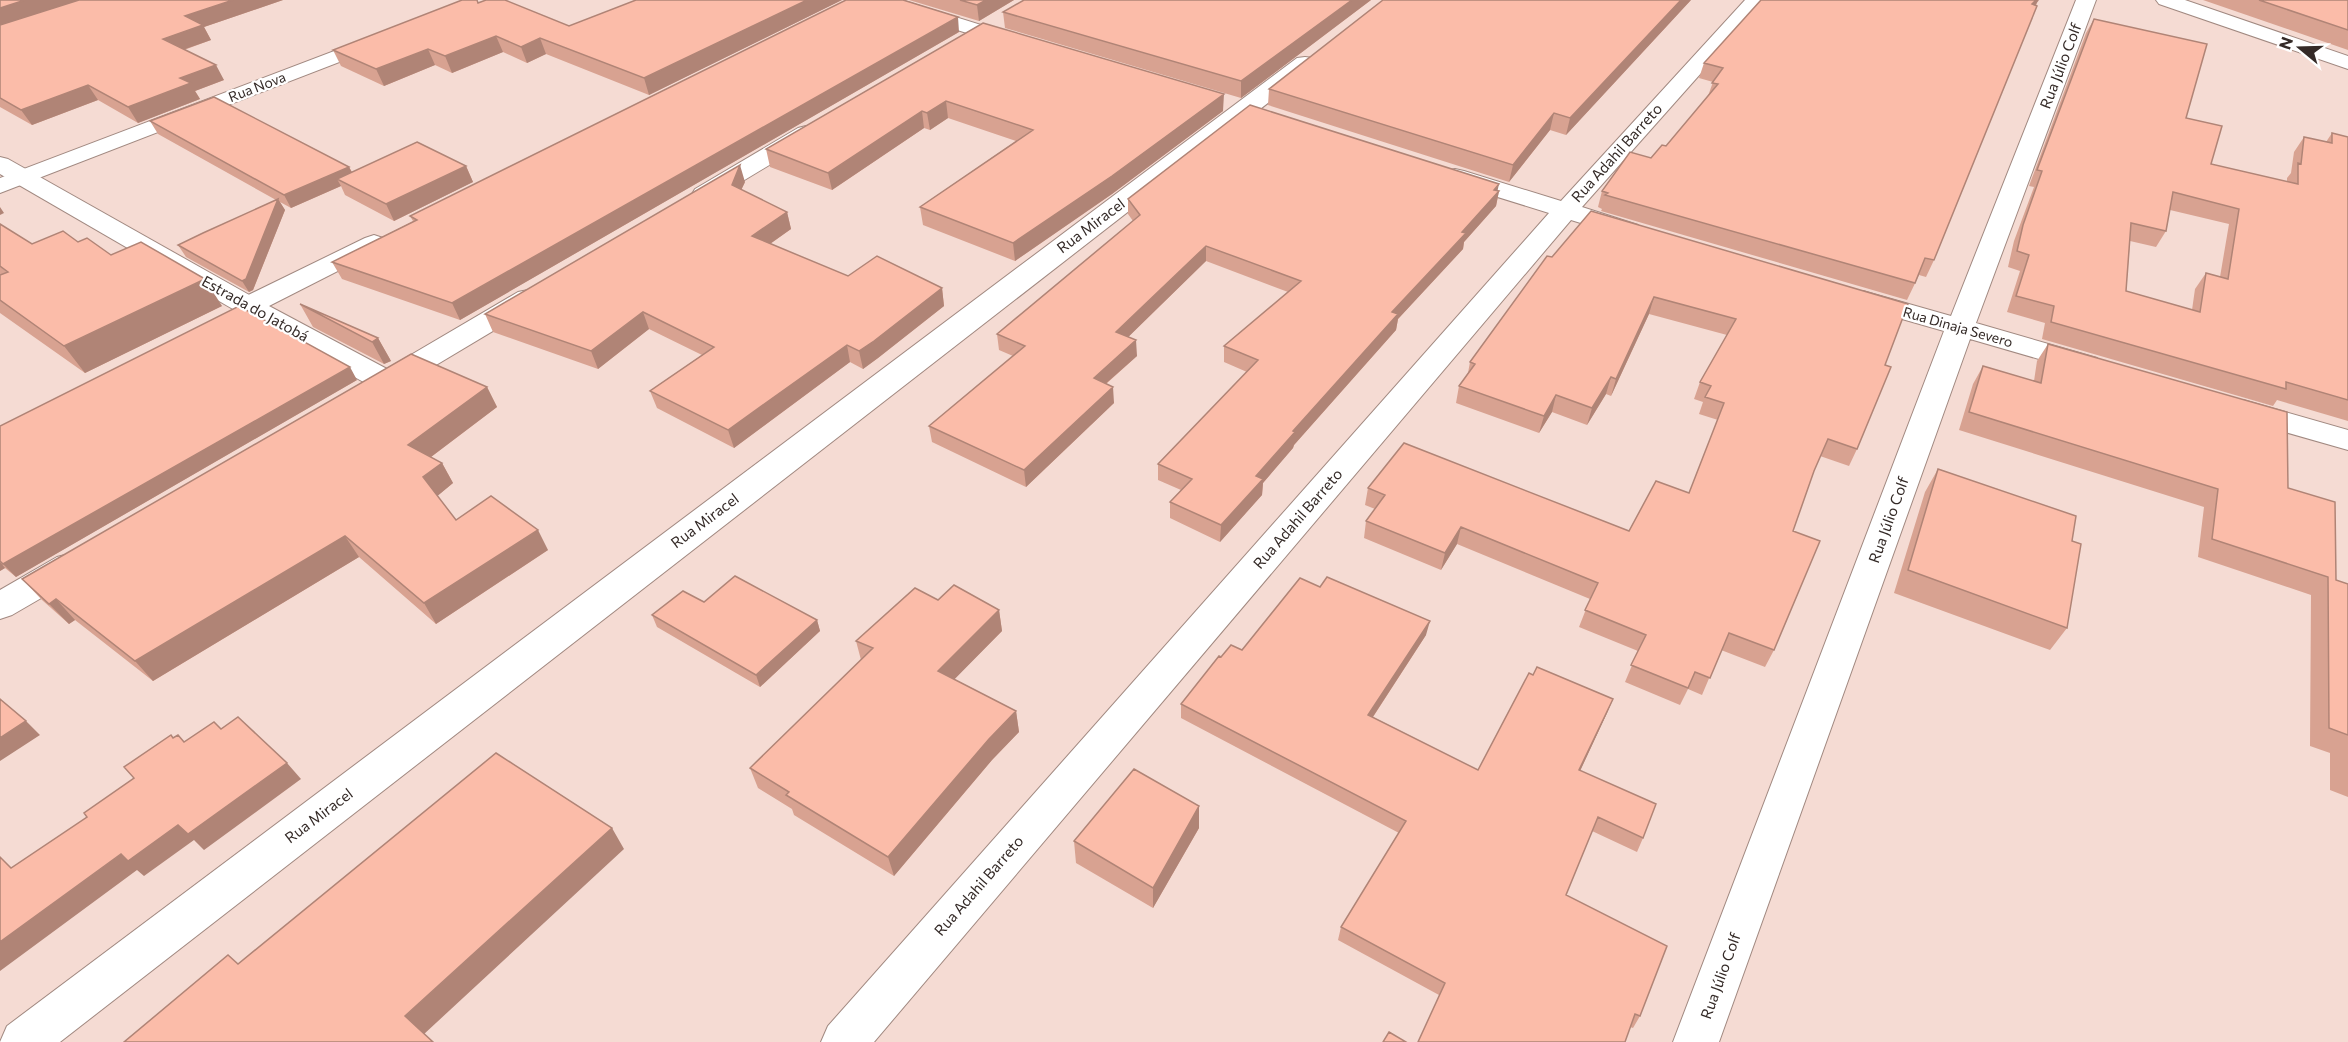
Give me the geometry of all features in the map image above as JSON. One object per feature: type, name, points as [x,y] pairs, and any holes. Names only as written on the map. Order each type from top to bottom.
[{"type":"street","points":[[880,0],[1034,47]]},
{"type":"street","name":"Rua Adahil Barreto","points":[[844,1042],[1565,211],[1756,0]]},
{"type":"street","name":"Rua Júlio Colf","points":[[1696,1042],[1960,327],[2086,0]]},
{"type":"street","points":[[2166,0],[2348,63]]},
{"type":"street","points":[[948,49],[1006,15]]},
{"type":"street","name":"Rua Nova","points":[[7,176],[393,34]]},
{"type":"street","name":"Rua Miracel","points":[[23,1042],[1256,112],[1330,43]]},
{"type":"street","points":[[1212,99],[1256,112]]},
{"type":"street","points":[[683,206],[826,122]]},
{"type":"street","points":[[1433,169],[1655,238]]},
{"type":"street","name":"Estrada do Jatobá","points":[[7,176],[248,306],[376,387],[550,285]]},
{"type":"street","points":[[218,321],[396,232]]},
{"type":"street","name":"Rua Dinaja Severo","points":[[1836,291],[2109,371]]},
{"type":"street","points":[[2223,404],[2348,440]]},
{"type":"street","points":[[0,606],[92,553]]},
{"type":"building","points":[[0,0],[25,0],[0,8]]},
{"type":"building","points":[[79,0],[233,0],[185,16],[203,25],[163,39],[216,65],[180,78],[191,83],[128,107],[88,85],[21,110],[0,98],[0,25]]},
{"type":"building","points":[[462,0],[477,0],[478,3],[486,0],[505,0],[569,26],[636,0],[807,0],[644,78],[540,38],[521,47],[496,36],[445,56],[428,49],[376,69],[333,50]]},
{"type":"building","points":[[846,0],[903,0],[958,17],[452,303],[332,262],[417,220],[410,216]]},
{"type":"building","points":[[960,0],[986,0],[977,5]]},
{"type":"building","points":[[1024,0],[1352,0],[1241,81],[1003,12]]},
{"type":"building","points":[[1383,0],[1681,0],[1570,118],[1554,113],[1513,165],[1269,89]]},
{"type":"building","points":[[1761,0],[2036,0],[2032,4],[2037,6],[1934,260],[1925,258],[1915,283],[1605,195],[1608,193],[1602,191],[1630,152],[1651,158],[1662,145],[1666,146],[1718,84],[1712,83],[1723,68],[1704,63]]},
{"type":"building","points":[[2259,0],[2348,0],[2348,30]]},
{"type":"building","points":[[2094,19],[2207,44],[2186,118],[2222,126],[2211,164],[2298,184],[2298,163],[2301,164],[2304,137],[2332,143],[2332,133],[2348,137],[2348,400],[2286,382],[2286,389],[2051,322],[2054,306],[2016,296],[2029,255],[2017,251],[2023,225],[2042,171],[2037,170]],"holes":[[[2173,192],[2239,209],[2228,279],[2206,273],[2200,312],[2126,291],[2131,223],[2166,231]]]},
{"type":"building","points":[[983,23],[1224,94],[1112,176],[1013,243],[920,207],[1033,130],[946,101],[927,113],[922,111],[828,173],[766,149]]},
{"type":"building","points":[[214,97],[349,167],[284,195],[150,121]]},
{"type":"building","points":[[1250,105],[1499,184],[1494,190],[1499,191],[1462,232],[1466,233],[1392,312],[1398,314],[1293,431],[1295,432],[1256,476],[1263,479],[1221,525],[1170,502],[1192,479],[1158,464],[1258,360],[1224,346],[1301,281],[1206,246],[1116,332],[1136,340],[1094,378],[1113,387],[1024,470],[929,426],[1025,346],[997,334],[1140,215],[1128,199]]},
{"type":"building","points":[[417,142],[466,166],[386,204],[337,179]]},
{"type":"building","points":[[740,165],[732,185],[787,212],[752,236],[848,276],[877,256],[942,288],[859,351],[847,345],[728,430],[650,391],[714,347],[643,312],[591,351],[485,314]]},
{"type":"building","points":[[278,199],[246,279],[242,281],[178,245],[203,233]]},
{"type":"building","points":[[1591,211],[1908,304],[1885,365],[1891,367],[1857,449],[1828,439],[1814,471],[1793,531],[1820,541],[1774,650],[1729,633],[1710,678],[1695,672],[1688,688],[1631,665],[1646,635],[1585,610],[1598,583],[1461,527],[1445,553],[1366,521],[1385,495],[1368,488],[1404,443],[1629,531],[1656,481],[1689,493],[1724,403],[1705,397],[1711,386],[1700,382],[1736,319],[1654,297],[1616,379],[1611,377],[1592,408],[1556,395],[1544,416],[1459,386],[1475,364],[1470,362],[1547,256],[1552,257]]},
{"type":"building","points":[[0,224],[32,244],[63,231],[78,242],[87,238],[111,255],[141,242],[205,279],[64,346],[0,300],[0,275],[8,272],[0,266]]},
{"type":"building","points":[[300,304],[378,338],[372,342]]},
{"type":"building","points":[[239,306],[350,367],[3,564],[0,561],[0,426]]},
{"type":"building","points":[[2048,344],[2287,412],[2288,488],[2335,502],[2336,580],[2348,584],[2348,735],[2329,728],[2328,577],[2212,539],[2218,489],[1969,412],[1983,366],[2041,383]]},
{"type":"building","points":[[411,354],[487,387],[408,445],[442,463],[423,477],[456,520],[491,496],[538,530],[424,603],[345,536],[135,661],[56,599],[49,604],[22,579]]},
{"type":"building","points":[[1938,469],[2076,516],[2072,541],[2081,544],[2067,628],[1908,570]]},
{"type":"building","points":[[735,576],[817,620],[756,675],[652,615],[683,591],[704,602]]},
{"type":"building","points":[[1327,577],[1430,621],[1368,715],[1478,770],[1529,673],[1533,675],[1537,667],[1613,699],[1579,770],[1656,804],[1643,838],[1598,817],[1566,895],[1667,946],[1640,1016],[1635,1014],[1625,1042],[1418,1042],[1445,983],[1341,927],[1406,821],[1181,704],[1219,656],[1221,657],[1231,645],[1242,650],[1300,578],[1320,587]]},
{"type":"building","points":[[954,585],[999,610],[938,671],[1016,711],[989,739],[888,857],[786,795],[789,792],[750,768],[873,648],[856,641],[915,588],[938,600]]},
{"type":"building","points":[[0,699],[26,721],[0,738]]},
{"type":"building","points":[[238,717],[287,763],[188,834],[178,825],[128,861],[121,854],[0,942],[0,857],[11,868],[87,817],[84,813],[134,778],[124,767],[171,735],[173,738],[178,735],[184,742],[214,722],[221,729]]},
{"type":"building","points":[[496,753],[612,828],[405,1016],[433,1042],[124,1042],[228,955],[238,964]]},
{"type":"building","points":[[1134,769],[1199,806],[1153,888],[1074,841]]},
{"type":"building","points":[[1389,1032],[1406,1042],[1383,1042]]}]
